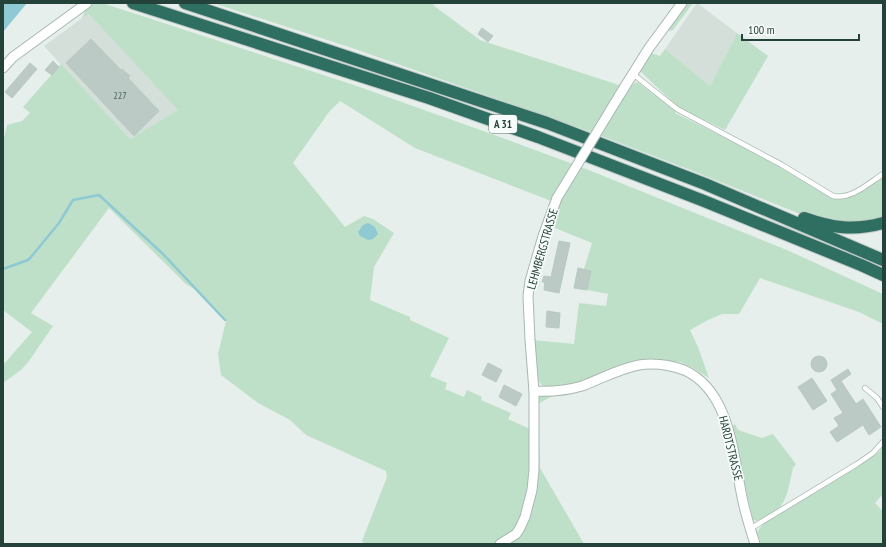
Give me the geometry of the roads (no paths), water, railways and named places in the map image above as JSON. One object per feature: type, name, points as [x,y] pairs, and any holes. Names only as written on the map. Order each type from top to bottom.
[{"type":"highway","name":"A 31","points":[[185,3],[548,123],[705,184],[883,260]]},
{"type":"highway","name":"A 31","points":[[135,4],[429,98],[538,137],[711,204],[883,275]]},
{"type":"highway","points":[[705,184],[750,198],[809,220],[832,226],[850,229],[868,227],[883,223]]},
{"type":"street","points":[[3,68],[13,57],[87,3]]},
{"type":"street","name":"LEHMBERGSTRASSE","points":[[500,544],[516,534],[520,528],[525,517],[532,490],[534,470],[534,391],[528,296],[530,281],[543,236],[558,198],[649,48],[682,3]]},
{"type":"street","name":"HARDTSTRASSE","points":[[534,391],[552,392],[582,386],[626,368],[640,365],[666,365],[676,367],[695,376],[714,395],[724,415],[734,452],[744,506],[755,544]]},
{"type":"lane","points":[[633,74],[677,109],[776,161],[833,196],[839,197],[851,194],[883,174]]},
{"type":"lane","points":[[865,388],[877,398],[883,407]]},
{"type":"lane","points":[[750,529],[873,453],[883,442]]},
{"type":"water","points":[[3,3],[27,3],[3,32]]},
{"type":"water","points":[[368,223],[375,227],[378,234],[373,239],[368,240],[360,236],[358,232],[363,225]]},
{"type":"waterway","points":[[3,269],[28,260],[59,223],[73,200],[99,195],[163,254],[225,320]]}]
